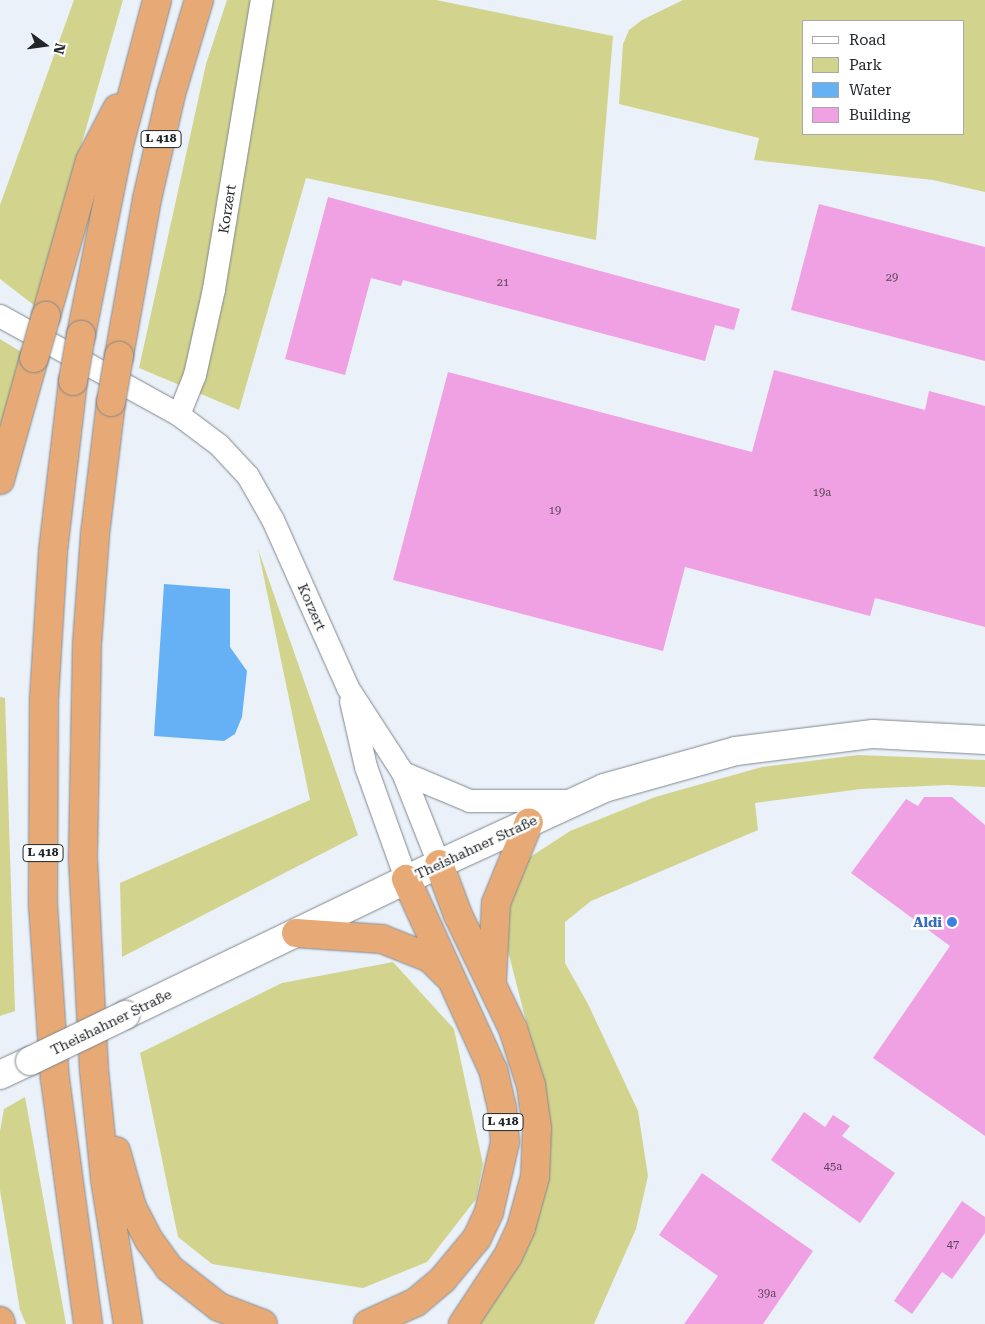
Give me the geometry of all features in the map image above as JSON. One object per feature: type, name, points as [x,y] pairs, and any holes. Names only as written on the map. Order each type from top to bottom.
[{"type":"highway","name":"L 418","points":[[88,1324],[55,1079],[43,905],[44,698],[53,552],[73,381],[81,335],[138,68],[157,0]]},
{"type":"highway","name":"L 418","points":[[128,1324],[106,1179],[94,1070],[83,888],[83,708],[95,535],[111,402],[150,190],[171,94],[199,0]]},
{"type":"highway","name":"L 418","points":[[0,480],[90,161],[138,68]]},
{"type":"highway","name":"L 418","points":[[492,986],[496,903],[529,822]]},
{"type":"highway","name":"L 418","points":[[439,864],[492,986],[513,1029],[531,1085],[537,1128],[537,1158],[530,1201],[521,1228],[508,1256],[463,1324]]},
{"type":"highway","name":"L 418","points":[[368,1324],[416,1302],[443,1279],[477,1238],[490,1212],[500,1175],[505,1142],[493,1070],[406,879]]},
{"type":"highway","name":"L 418","points":[[296,933],[382,939],[430,958],[452,980]]},
{"type":"highway","name":"L 418","points":[[94,1070],[132,1207],[149,1240],[169,1268],[191,1288],[219,1307],[263,1324]]},
{"type":"street","name":"Korzert","points":[[179,415],[195,375],[214,289],[262,0]]},
{"type":"street","name":"Korzert","points":[[0,316],[179,415],[219,445],[248,476],[273,520],[348,688],[403,773],[439,864]]},
{"type":"street","name":"Korzert","points":[[348,688],[366,767],[406,879]]},
{"type":"street","name":"Theishahner Straße","points":[[0,1076],[406,879],[572,801],[686,763],[784,744],[873,734],[985,740]]},
{"type":"street","points":[[403,773],[470,801],[572,801]]},
{"type":"green space","points":[[74,0],[123,0],[35,306],[0,279],[0,205]]},
{"type":"green space","points":[[227,0],[436,0],[613,36],[596,240],[306,178],[239,410],[139,368],[206,64]]},
{"type":"green space","points":[[683,0],[985,0],[985,192],[933,180],[754,160],[759,138],[619,104],[623,44],[629,30],[642,20]]},
{"type":"green space","points":[[0,339],[23,353],[0,435]]},
{"type":"green space","points":[[258,549],[358,835],[122,957],[120,883],[310,800]]},
{"type":"green space","points":[[0,697],[5,698],[15,1011],[0,1016]]},
{"type":"green space","points":[[858,755],[985,760],[985,787],[947,785],[861,789],[755,803],[758,830],[591,901],[565,922],[565,963],[588,1004],[638,1111],[648,1176],[636,1229],[594,1324],[476,1324],[491,1305],[543,1087],[508,951],[503,908],[521,863],[570,831],[655,797],[762,767]]},
{"type":"green space","points":[[393,962],[454,1029],[483,1164],[476,1199],[427,1262],[363,1288],[212,1264],[178,1237],[140,1053],[282,983]]},
{"type":"green space","points":[[25,1097],[66,1324],[26,1324],[20,1310],[0,1190],[0,1131],[4,1109]]},
{"type":"water","points":[[164,584],[230,589],[230,647],[247,671],[242,717],[235,734],[224,741],[154,736]]},
{"type":"building","points":[[328,197],[740,309],[734,330],[715,325],[705,361],[403,280],[401,286],[371,278],[345,375],[285,359]]},
{"type":"building","points":[[819,204],[985,247],[985,361],[791,310]]},
{"type":"building","points":[[774,370],[925,410],[929,391],[985,406],[985,627],[875,598],[870,616],[685,567],[663,651],[393,580],[448,372],[752,452]]},
{"type":"building","points":[[924,797],[952,797],[985,825],[985,1136],[873,1058],[950,946],[851,873],[906,799],[918,806]]},
{"type":"building","points":[[804,1112],[825,1127],[833,1115],[850,1126],[842,1136],[895,1173],[860,1223],[771,1160]]},
{"type":"building","points":[[702,1173],[813,1251],[763,1324],[684,1324],[718,1276],[659,1235]]},
{"type":"building","points":[[962,1201],[985,1217],[985,1233],[952,1279],[942,1272],[912,1314],[894,1301]]},
{"type":"place","name":"Aldi","points":[[952,922]]}]
